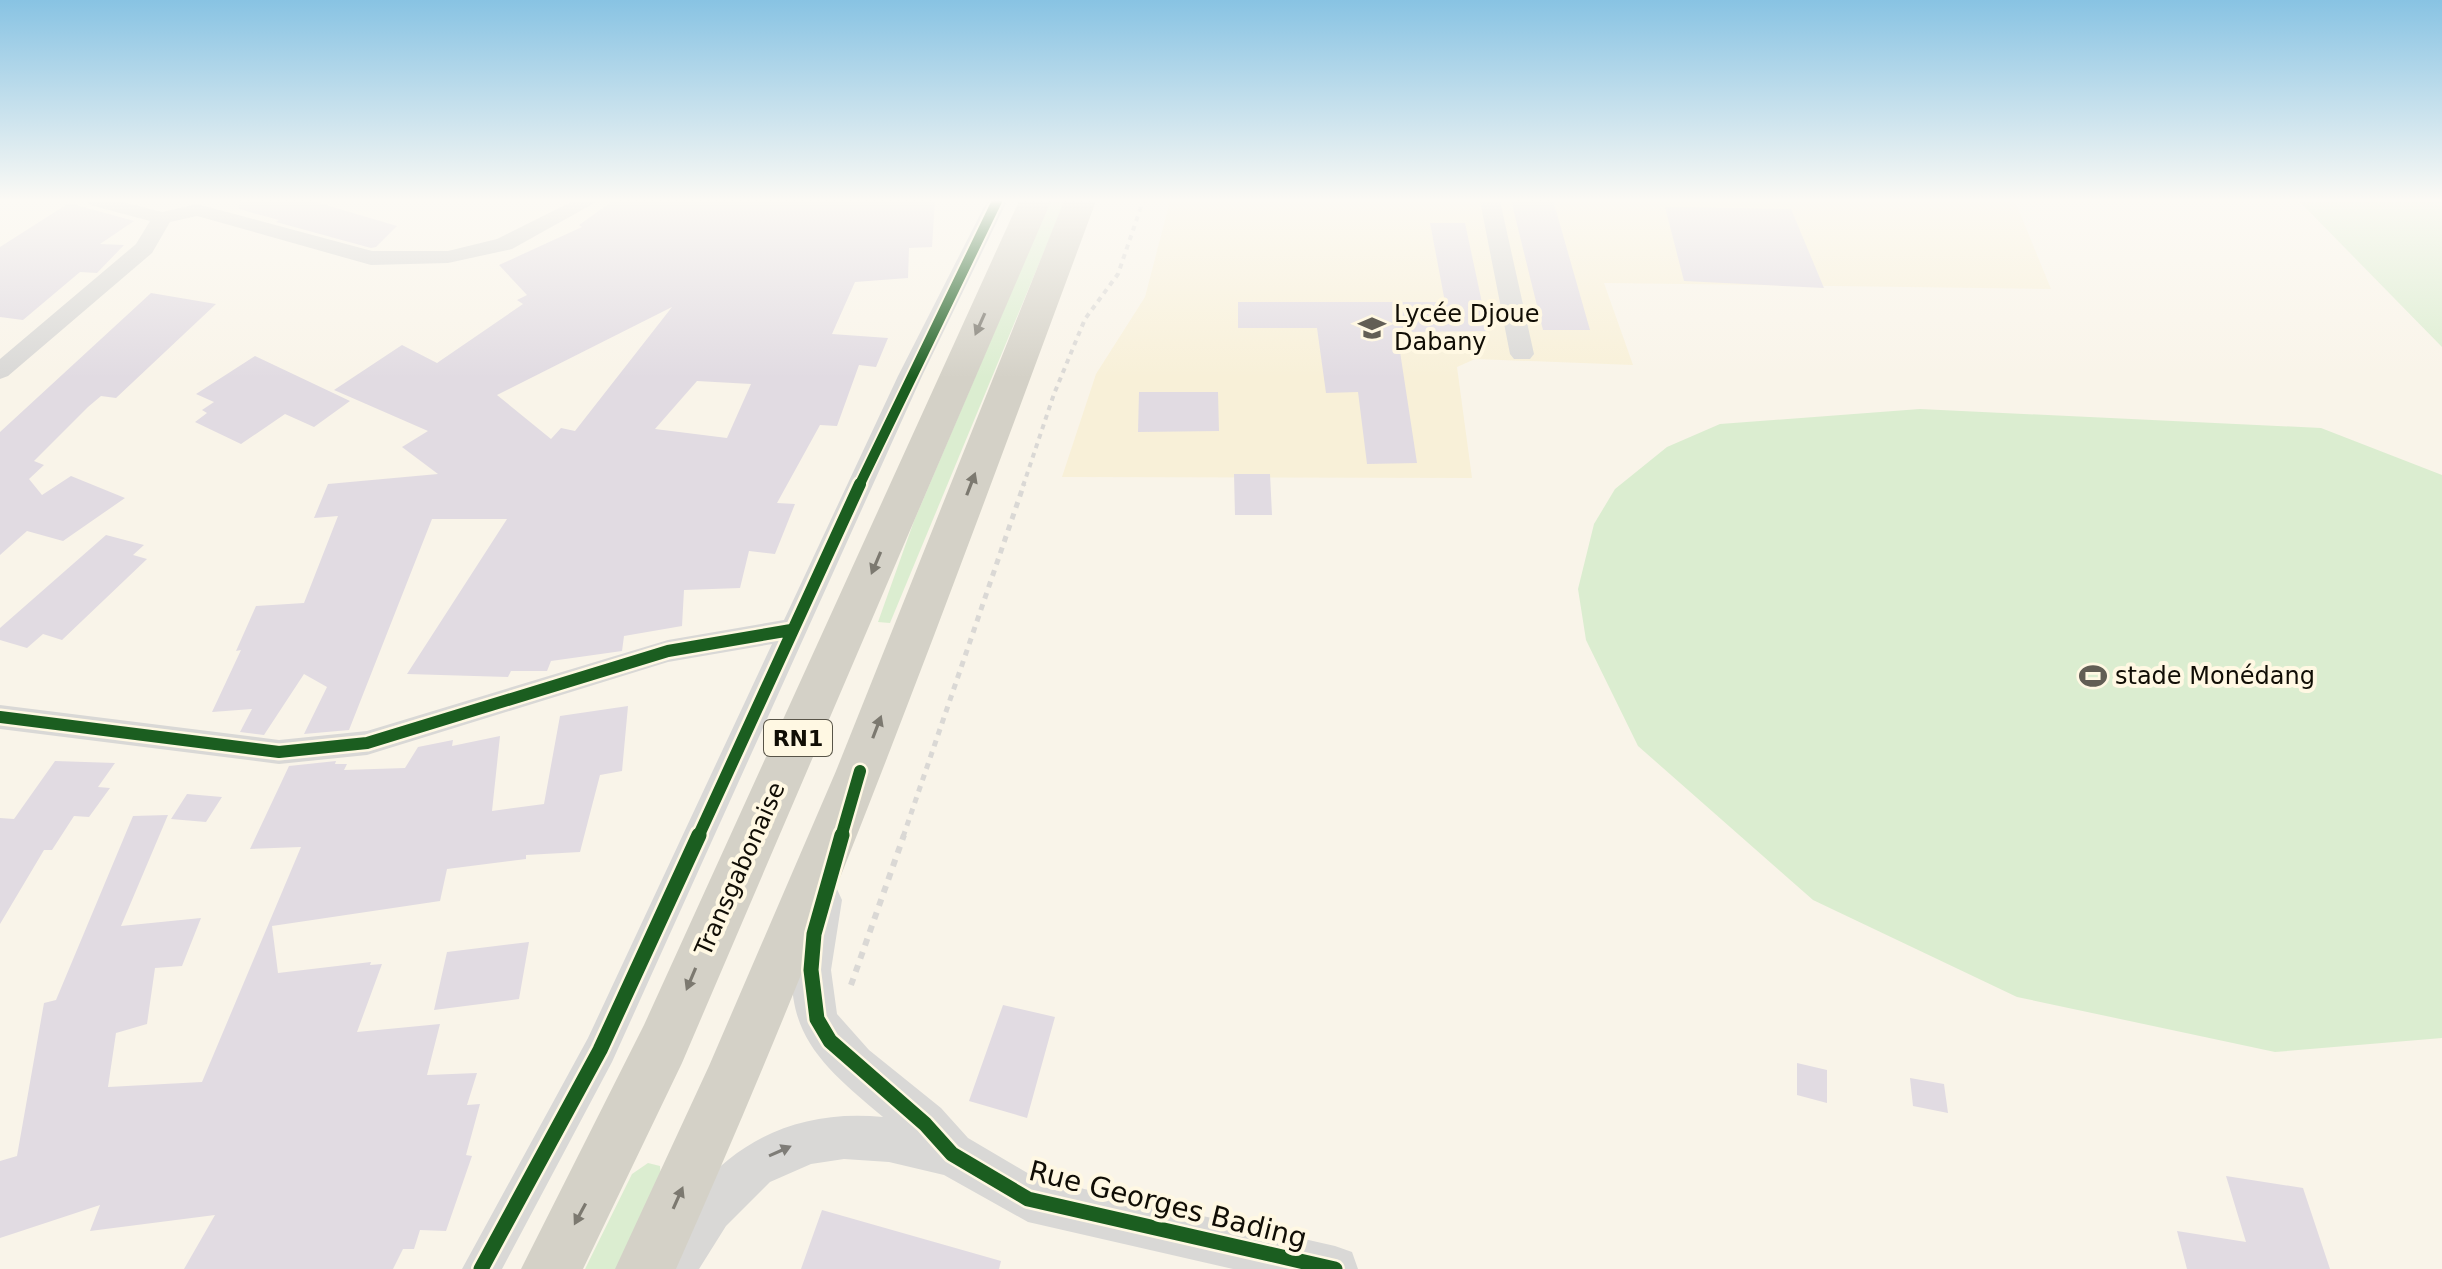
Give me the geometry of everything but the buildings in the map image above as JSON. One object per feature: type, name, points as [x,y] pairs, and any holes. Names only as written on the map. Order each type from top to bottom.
[{"type":"highway","name":"Transgabonaise","points":[[551,1269],[663,1044],[956,380],[1002,260]]},
{"type":"highway","name":"RN1","points":[[645,1269],[729,1086],[860,771],[1057,260]]},
{"type":"street","points":[[0,371],[130,260]]},
{"type":"street","points":[[481,1269],[600,1050],[910,376],[986,260]]},
{"type":"street","points":[[1502,260],[1522,354]]},
{"type":"street","points":[[910,376],[956,380]]},
{"type":"street","points":[[0,717],[279,752],[367,743],[668,651],[791,630]]},
{"type":"street","points":[[860,771],[814,934],[811,970],[817,1019],[830,1041],[925,1124],[952,1154]]},
{"type":"street","points":[[674,1269],[713,1203],[740,1176],[772,1153],[802,1141],[842,1137],[880,1139],[952,1154]]},
{"type":"street","name":"Rue Georges Bading","points":[[952,1154],[1028,1199],[1335,1269]]},
{"type":"path","points":[[830,1041],[893,871],[1054,394],[1085,319],[1118,274],[1123,260]]},
{"type":"shaded area","name":"Lycée Djoue Dabany","points":[[1155,260],[2039,260],[2051,289],[1604,283],[1633,365],[1475,359],[1457,367],[1472,478],[1062,477],[1096,374],[1145,297]]},
{"type":"green space","points":[[1025,260],[1040,260],[890,623],[878,622],[914,521]]},
{"type":"green space","points":[[2357,260],[2442,260],[2442,347]]},
{"type":"green space","points":[[1920,409],[2321,428],[2442,475],[2442,1038],[2275,1052],[2017,997],[1813,900],[1638,746],[1586,640],[1578,589],[1594,524],[1615,489],[1667,447],[1720,424]]},
{"type":"green space","points":[[648,1163],[660,1166],[661,1179],[617,1269],[585,1269],[632,1174]]},
{"type":"cycle path","points":[[481,1269],[600,1050],[910,376],[968,260]]},
{"type":"cycle path","points":[[0,717],[279,752],[367,743],[668,651],[791,630]]},
{"type":"cycle path","points":[[860,771],[814,934],[811,970],[813,1001],[817,1019],[830,1041],[925,1124],[952,1154],[1028,1199],[1335,1269]]},
{"type":"place","name":"Lycée Djoue Dabany","points":[[1372,328]]},
{"type":"place","name":"stade Monédang","points":[[2093,676]]}]
